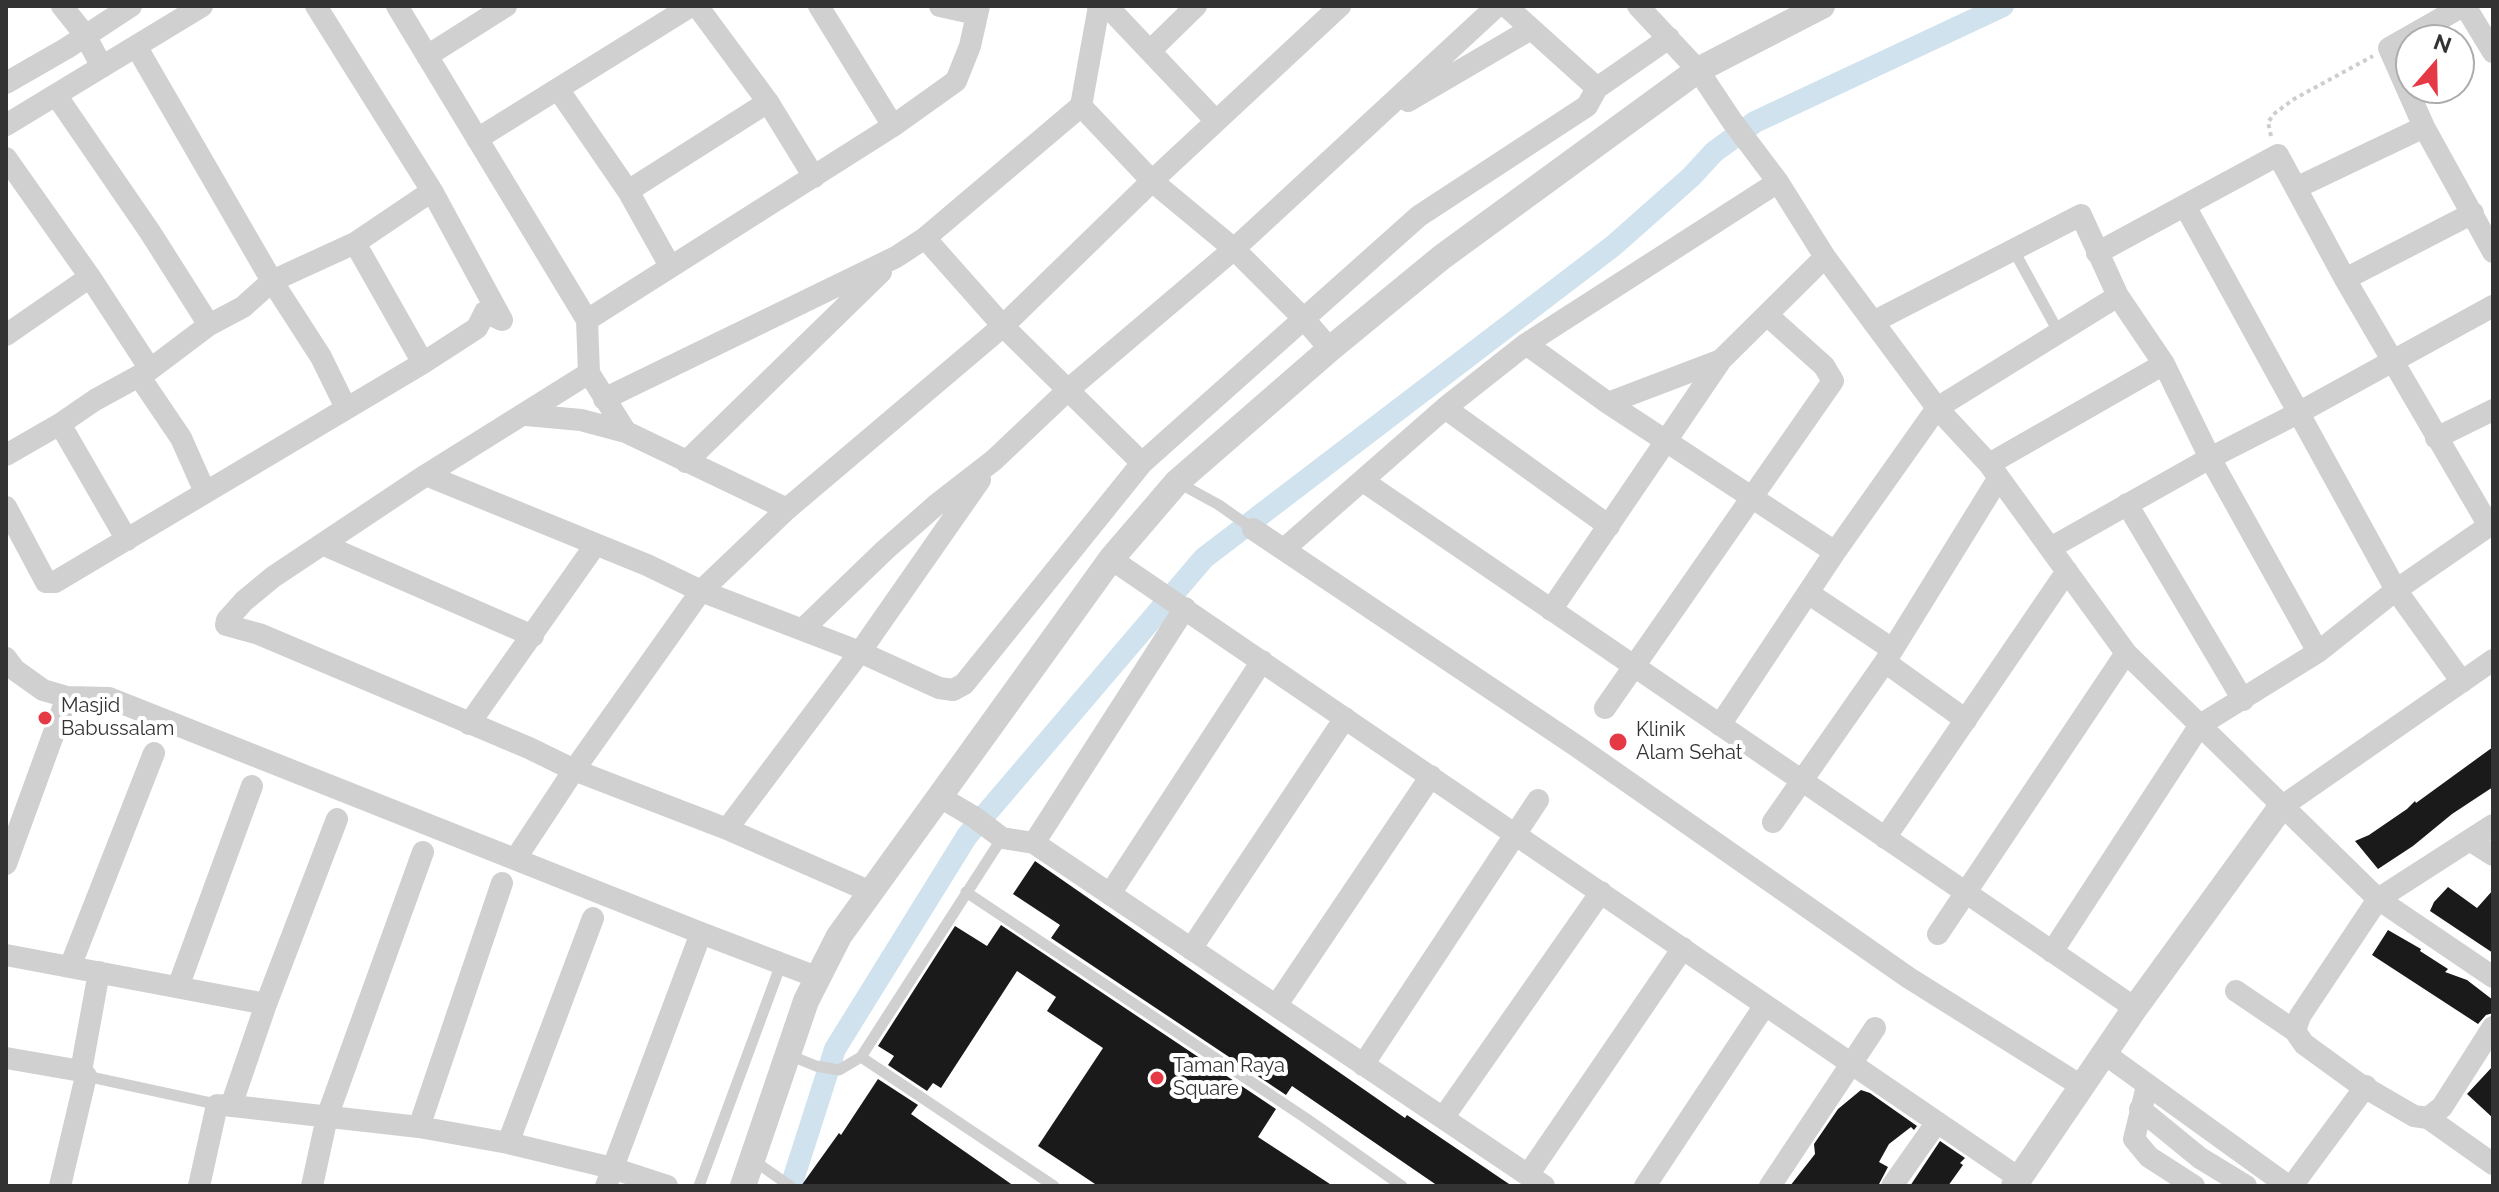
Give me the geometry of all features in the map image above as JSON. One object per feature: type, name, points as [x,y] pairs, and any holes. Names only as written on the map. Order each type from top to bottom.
[{"type":"street","points":[[62,6],[85,35],[102,67]]},
{"type":"street","points":[[6,83],[131,6]]},
{"type":"street","points":[[6,125],[202,6]]},
{"type":"street","points":[[6,507],[46,582],[55,582],[423,363],[477,328],[485,312],[502,320],[432,191],[316,6]]},
{"type":"street","points":[[397,6],[587,320],[589,373],[626,432]]},
{"type":"street","points":[[427,56],[506,6]]},
{"type":"street","points":[[477,139],[694,6],[768,102],[814,177]]},
{"type":"street","points":[[819,6],[893,126]]},
{"type":"street","points":[[587,320],[893,126],[956,81],[970,46],[977,10],[940,6]]},
{"type":"street","points":[[604,399],[896,257],[925,238],[1081,106],[1099,6]]},
{"type":"street","points":[[1107,6],[1216,121]]},
{"type":"street","points":[[1151,50],[1196,6]]},
{"type":"street","points":[[516,858],[574,770],[701,591],[787,509],[1003,326],[1152,181],[1340,6]]},
{"type":"street","points":[[803,629],[936,505],[994,460],[1069,389],[1234,249],[1497,6]]},
{"type":"street","points":[[1506,6],[1597,88]]},
{"type":"street","points":[[1638,6],[1698,70],[1778,182],[1825,257],[1937,408],[1994,471],[2052,547],[2126,653],[2378,899],[2493,977]]},
{"type":"street","points":[[743,1186],[806,1001],[839,936],[1111,559],[1177,482],[1442,257],[1698,70],[1787,15],[1822,6]]},
{"type":"street","points":[[2493,52],[2464,6],[2389,48],[2424,127],[2493,252]]},
{"type":"street","points":[[1372,122],[1531,29]]},
{"type":"street","points":[[426,475],[596,544],[701,591],[860,652],[939,688],[953,690],[964,684],[1142,463],[1419,216],[1587,106],[1597,88],[1669,38]]},
{"type":"street","points":[[136,46],[272,281],[321,357],[346,408]]},
{"type":"street","points":[[558,89],[628,191],[670,266]]},
{"type":"street","points":[[56,95],[209,325]]},
{"type":"street","points":[[628,191],[768,102]]},
{"type":"street","points":[[1081,106],[1152,181],[1234,249],[1330,349]]},
{"type":"street","points":[[2298,187],[2424,127]]},
{"type":"street","points":[[2052,952],[2200,725],[2318,652],[2396,590],[2491,525],[2436,438],[2278,155],[2097,253]]},
{"type":"street","points":[[6,158],[90,277],[181,438],[205,492]]},
{"type":"street","points":[[1284,549],[1445,408],[1526,344],[1778,182]]},
{"type":"street","points":[[6,455],[145,373],[209,325],[243,307],[272,281],[355,243],[432,191]]},
{"type":"street","points":[[2185,206],[2396,590],[2462,682]]},
{"type":"street","points":[[2345,279],[2473,213]]},
{"type":"street","points":[[1873,322],[2080,214],[2118,296],[2164,364],[2210,458],[2318,652]]},
{"type":"street","points":[[925,238],[1003,326],[1142,463]]},
{"type":"street","points":[[355,243],[423,363]]},
{"type":"street","points":[[686,462],[896,257]]},
{"type":"street","points":[[1551,610],[1721,360],[1825,257]]},
{"type":"street","points":[[6,335],[90,277]]},
{"type":"street","points":[[1720,725],[1835,552],[1937,408],[2118,296]]},
{"type":"street","points":[[2052,547],[2493,306]]},
{"type":"street","points":[[1605,708],[1833,381],[1824,366],[1767,315]]},
{"type":"street","points":[[1526,344],[1608,403],[1835,552]]},
{"type":"street","points":[[1608,403],[1721,360]]},
{"type":"street","points":[[1773,822],[1888,656],[1994,471],[2164,364]]},
{"type":"street","points":[[589,373],[426,475],[273,577],[244,601],[226,625],[259,634],[574,770],[727,829],[871,892]]},
{"type":"street","points":[[1445,408],[1609,526]]},
{"type":"street","points":[[2436,438],[2493,410]]},
{"type":"street","points":[[526,415],[581,420],[626,432],[787,509]]},
{"type":"street","points":[[60,424],[127,540]]},
{"type":"street","points":[[727,829],[860,652],[994,460]]},
{"type":"street","points":[[1363,481],[2135,1008]]},
{"type":"street","points":[[2127,504],[2243,700]]},
{"type":"street","points":[[1253,529],[1578,747],[1909,978],[2083,1087]]},
{"type":"street","points":[[469,724],[596,544]]},
{"type":"street","points":[[324,545],[533,636]]},
{"type":"street","points":[[1111,559],[1937,1122],[2016,1182],[2135,1008],[2281,807],[2493,660]]},
{"type":"street","points":[[1885,838],[2067,571]]},
{"type":"street","points":[[1808,593],[1966,720]]},
{"type":"street","points":[[1034,843],[1182,607]]},
{"type":"street","points":[[1938,934],[2126,653]]},
{"type":"street","points":[[6,658],[15,670],[43,690],[67,697],[109,698],[819,978]]},
{"type":"street","points":[[1110,894],[1262,661]]},
{"type":"street","points":[[6,864],[67,697]]},
{"type":"street","points":[[1191,949],[1345,718]]},
{"type":"street","points":[[70,967],[154,753]]},
{"type":"street","points":[[1276,1006],[1431,776]]},
{"type":"street","points":[[178,987],[252,786]]},
{"type":"street","points":[[940,797],[988,828],[1034,843],[1536,1181],[1683,948]]},
{"type":"street","points":[[1363,1065],[1538,800]]},
{"type":"street","points":[[199,1186],[224,1105],[337,819]]},
{"type":"street","points":[[2295,1031],[2300,1016],[2378,899],[2493,825]]},
{"type":"street","points":[[2471,841],[2493,855]]},
{"type":"street","points":[[312,1186],[327,1117],[423,852]]},
{"type":"street","points":[[419,1127],[502,883]]},
{"type":"street","points":[[1443,1118],[1601,892]]},
{"type":"street","points":[[508,1143],[593,918]]},
{"type":"street","points":[[609,1177],[701,933]]},
{"type":"street","points":[[6,955],[266,1004]]},
{"type":"street","points":[[60,1186],[99,972]]},
{"type":"street","points":[[2236,991],[2295,1031],[2304,1044],[2359,1084],[2414,1116],[2428,1118],[2493,1164]]},
{"type":"street","points":[[1645,1186],[1765,1005]]},
{"type":"street","points":[[2428,1118],[2442,1107],[2493,1027]]},
{"type":"street","points":[[1770,1186],[1875,1028]]},
{"type":"street","points":[[2105,1054],[2290,1186],[2366,1086]]},
{"type":"street","points":[[6,1058],[83,1073]]},
{"type":"street","points":[[2147,1086],[2134,1139],[2149,1157],[2194,1186]]},
{"type":"street","points":[[224,1105],[419,1127],[508,1143],[609,1177],[667,1186]]},
{"type":"street","points":[[2140,1109],[2200,1158],[2246,1186]]},
{"type":"street","points":[[1892,1186],[1937,1122]]},
{"type":"lane","points":[[2013,249],[2059,333]]},
{"type":"lane","points":[[1177,482],[1219,505],[1253,529]]},
{"type":"lane","points":[[789,1055],[816,1066],[839,1070],[861,1057],[966,892],[988,828]]},
{"type":"lane","points":[[966,892],[1307,1119],[1402,1186]]},
{"type":"lane","points":[[699,1186],[781,964]]},
{"type":"lane","points":[[861,1057],[1054,1186]]},
{"type":"lane","points":[[83,1073],[224,1105]]},
{"type":"lane","points":[[752,1160],[790,1186]]},
{"type":"path","points":[[2278,155],[2268,130],[2268,122],[2275,113],[2294,99],[2389,48]]},
{"type":"building","points":[[2493,747],[2493,787],[2378,869],[2355,841],[2416,803]]},
{"type":"building","points":[[1035,861],[1405,1118],[1407,1115],[1512,1186],[1438,1186],[1292,1086],[1286,1095],[1051,938],[1060,925],[1013,894]]},
{"type":"building","points":[[2448,887],[2477,908],[2493,890],[2493,953],[2430,911]]},
{"type":"building","name":"Taman Raya Square","points":[[1001,925],[1276,1109],[1258,1137],[1333,1186],[1098,1186],[1038,1146],[1103,1048],[1047,1011],[1056,997],[1017,971],[941,1088],[933,1083],[927,1091],[888,1065],[894,1056],[878,1046],[955,926],[987,946]]},
{"type":"building","points":[[2388,930],[2421,949],[2448,969],[2445,972],[2467,980],[2493,1000],[2493,1013],[2486,1015],[2478,1024],[2372,955]]},
{"type":"building","points":[[2493,1066],[2493,1118],[2467,1094]]},
{"type":"building","points":[[878,1079],[918,1105],[911,1114],[1014,1186],[801,1186],[839,1133],[841,1135]]},
{"type":"building","points":[[1861,1090],[1917,1126],[1914,1130],[1911,1127],[1889,1144],[1879,1162],[1888,1167],[1878,1186],[1790,1186],[1815,1154],[1814,1144],[1838,1109]]},
{"type":"building","points":[[1940,1141],[1965,1158],[1960,1163],[1963,1165],[1948,1186],[1910,1186]]},
{"type":"waterway","points":[[791,1186],[835,1049],[967,836],[1204,558],[1613,246],[1691,177],[1714,152],[1755,122],[2003,6]]},
{"type":"place","name":"Masjid Babussalam","points":[[45,718]]},
{"type":"place","name":"Klinik Alam Sehat","points":[[1618,742]]},
{"type":"place","name":"Taman Raya Square","points":[[1157,1078]]}]
